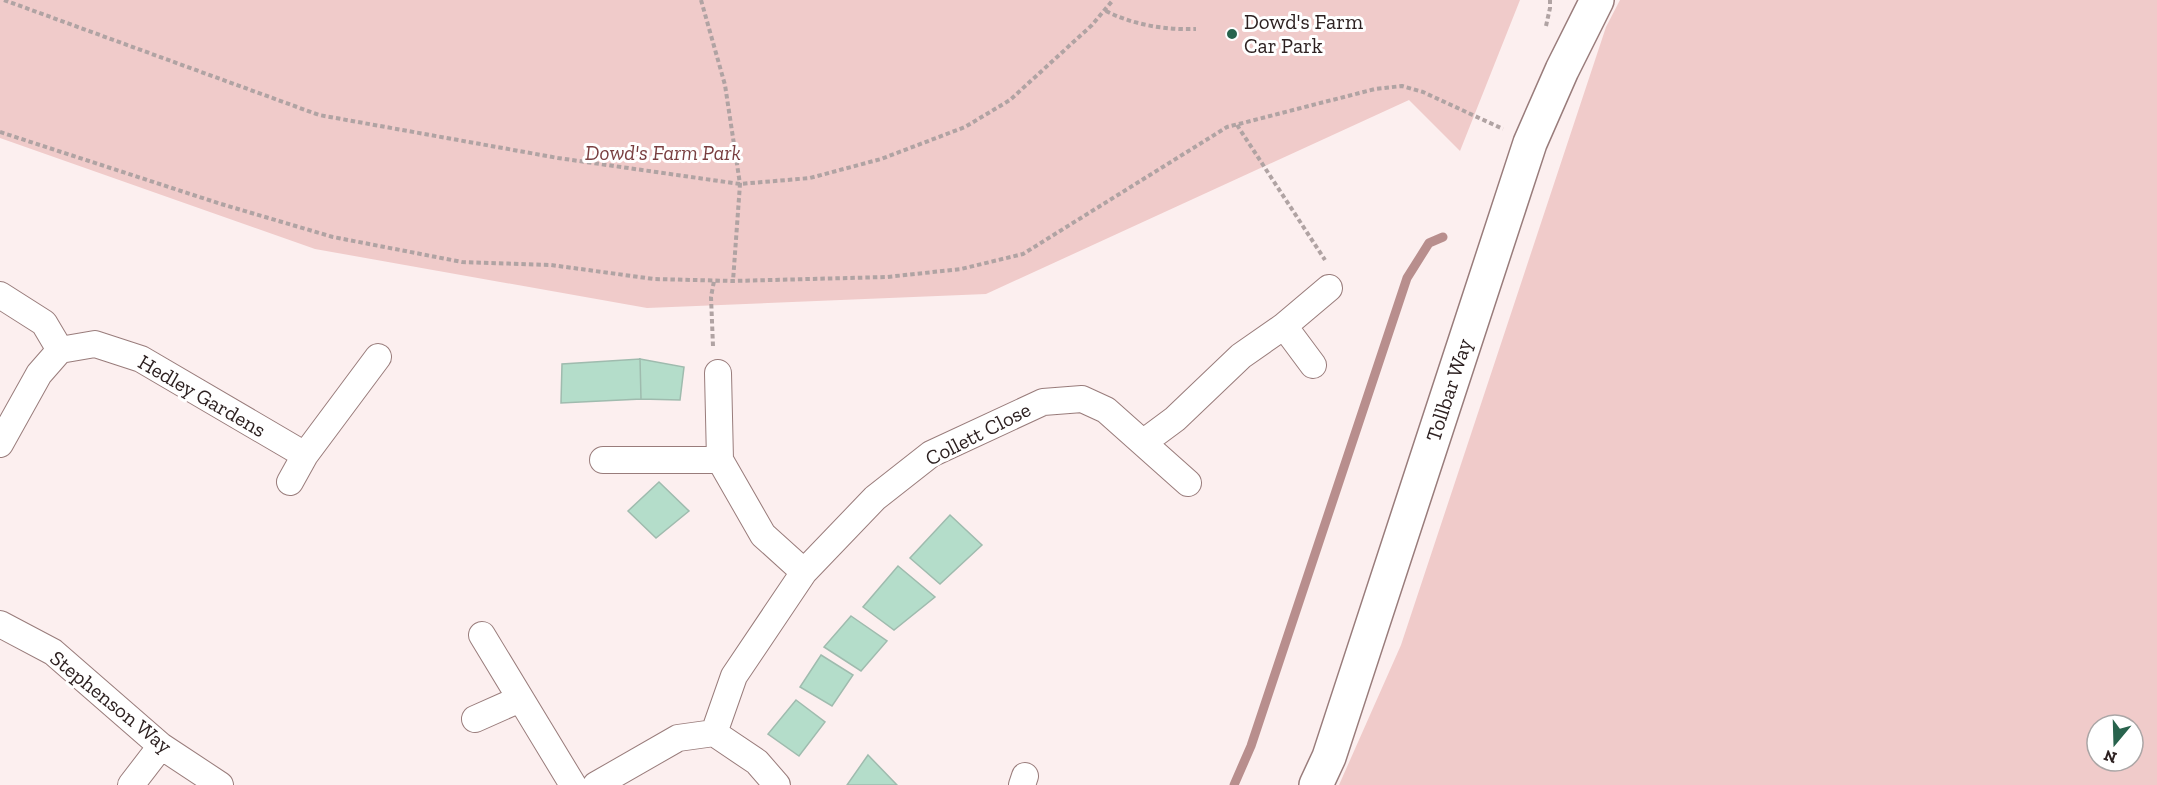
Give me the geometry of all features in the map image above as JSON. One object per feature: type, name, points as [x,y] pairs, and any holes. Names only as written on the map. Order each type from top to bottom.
[{"type":"main road","name":"Tollbar Way","points":[[1316,785],[1329,757],[1530,144],[1596,0]]},
{"type":"street","points":[[1144,442],[1176,419],[1241,356],[1284,326],[1329,288]]},
{"type":"street","points":[[0,296],[44,323],[60,350],[39,374],[0,444]]},
{"type":"street","points":[[1284,326],[1313,365]]},
{"type":"street","name":"Hedley Gardens","points":[[60,350],[95,344],[141,359],[305,455]]},
{"type":"street","points":[[290,482],[305,455],[378,357]]},
{"type":"street","points":[[718,373],[720,460],[763,535],[804,572]]},
{"type":"street","name":"Collett Close","points":[[714,733],[734,676],[804,572],[875,498],[932,454],[1043,402],[1082,399],[1106,410],[1188,483]]},
{"type":"street","points":[[603,460],[720,460]]},
{"type":"street","name":"Stephenson Way","points":[[0,624],[53,652],[161,746],[220,785]]},
{"type":"street","points":[[482,635],[573,785]]},
{"type":"street","points":[[475,719],[520,699]]},
{"type":"street","points":[[596,785],[678,738],[714,733],[757,762],[777,785]]},
{"type":"street","points":[[131,785],[161,746]]},
{"type":"path","points":[[4,0],[319,115],[558,158],[740,184],[810,178],[881,159],[964,127],[1010,100],[1106,10],[1113,0]]},
{"type":"path","points":[[701,0],[725,84],[740,184],[733,281]]},
{"type":"path","points":[[1106,10],[1136,22],[1172,29],[1196,28]]},
{"type":"path","points":[[0,132],[221,204],[333,237],[462,262],[551,265],[654,279],[714,281],[887,277],[961,269],[1023,254],[1227,127],[1375,89],[1402,86],[1423,92],[1530,144]]},
{"type":"path","points":[[1237,125],[1329,267],[1331,275],[1329,288]]},
{"type":"path","points":[[714,281],[711,316],[718,373]]},
{"type":"green space","name":"Dowd's Farm Park","points":[[0,0],[1520,0],[1460,151],[1409,100],[986,294],[647,308],[315,249],[0,138]]},
{"type":"green space","points":[[1620,0],[2157,0],[2157,785],[1339,785],[1401,645],[1606,27]]},
{"type":"building","points":[[640,359],[684,367],[680,400],[641,399]]},
{"type":"building","points":[[640,359],[641,399],[561,403],[562,364]]},
{"type":"building","points":[[659,482],[689,511],[656,538],[628,511]]},
{"type":"building","points":[[950,515],[982,545],[940,584],[910,558]]},
{"type":"building","points":[[898,566],[935,597],[894,630],[863,607]]},
{"type":"building","points":[[851,616],[887,641],[861,671],[824,647]]},
{"type":"building","points":[[821,655],[853,675],[832,706],[800,687]]},
{"type":"building","points":[[796,700],[825,722],[799,756],[768,734]]},
{"type":"building","points":[[868,755],[897,785],[847,785]]},
{"type":"waterway","points":[[1234,785],[1251,746],[1407,278],[1429,243],[1443,237]]},
{"type":"place","name":"Dowd's Farm Car Park","points":[[1232,34]]}]
